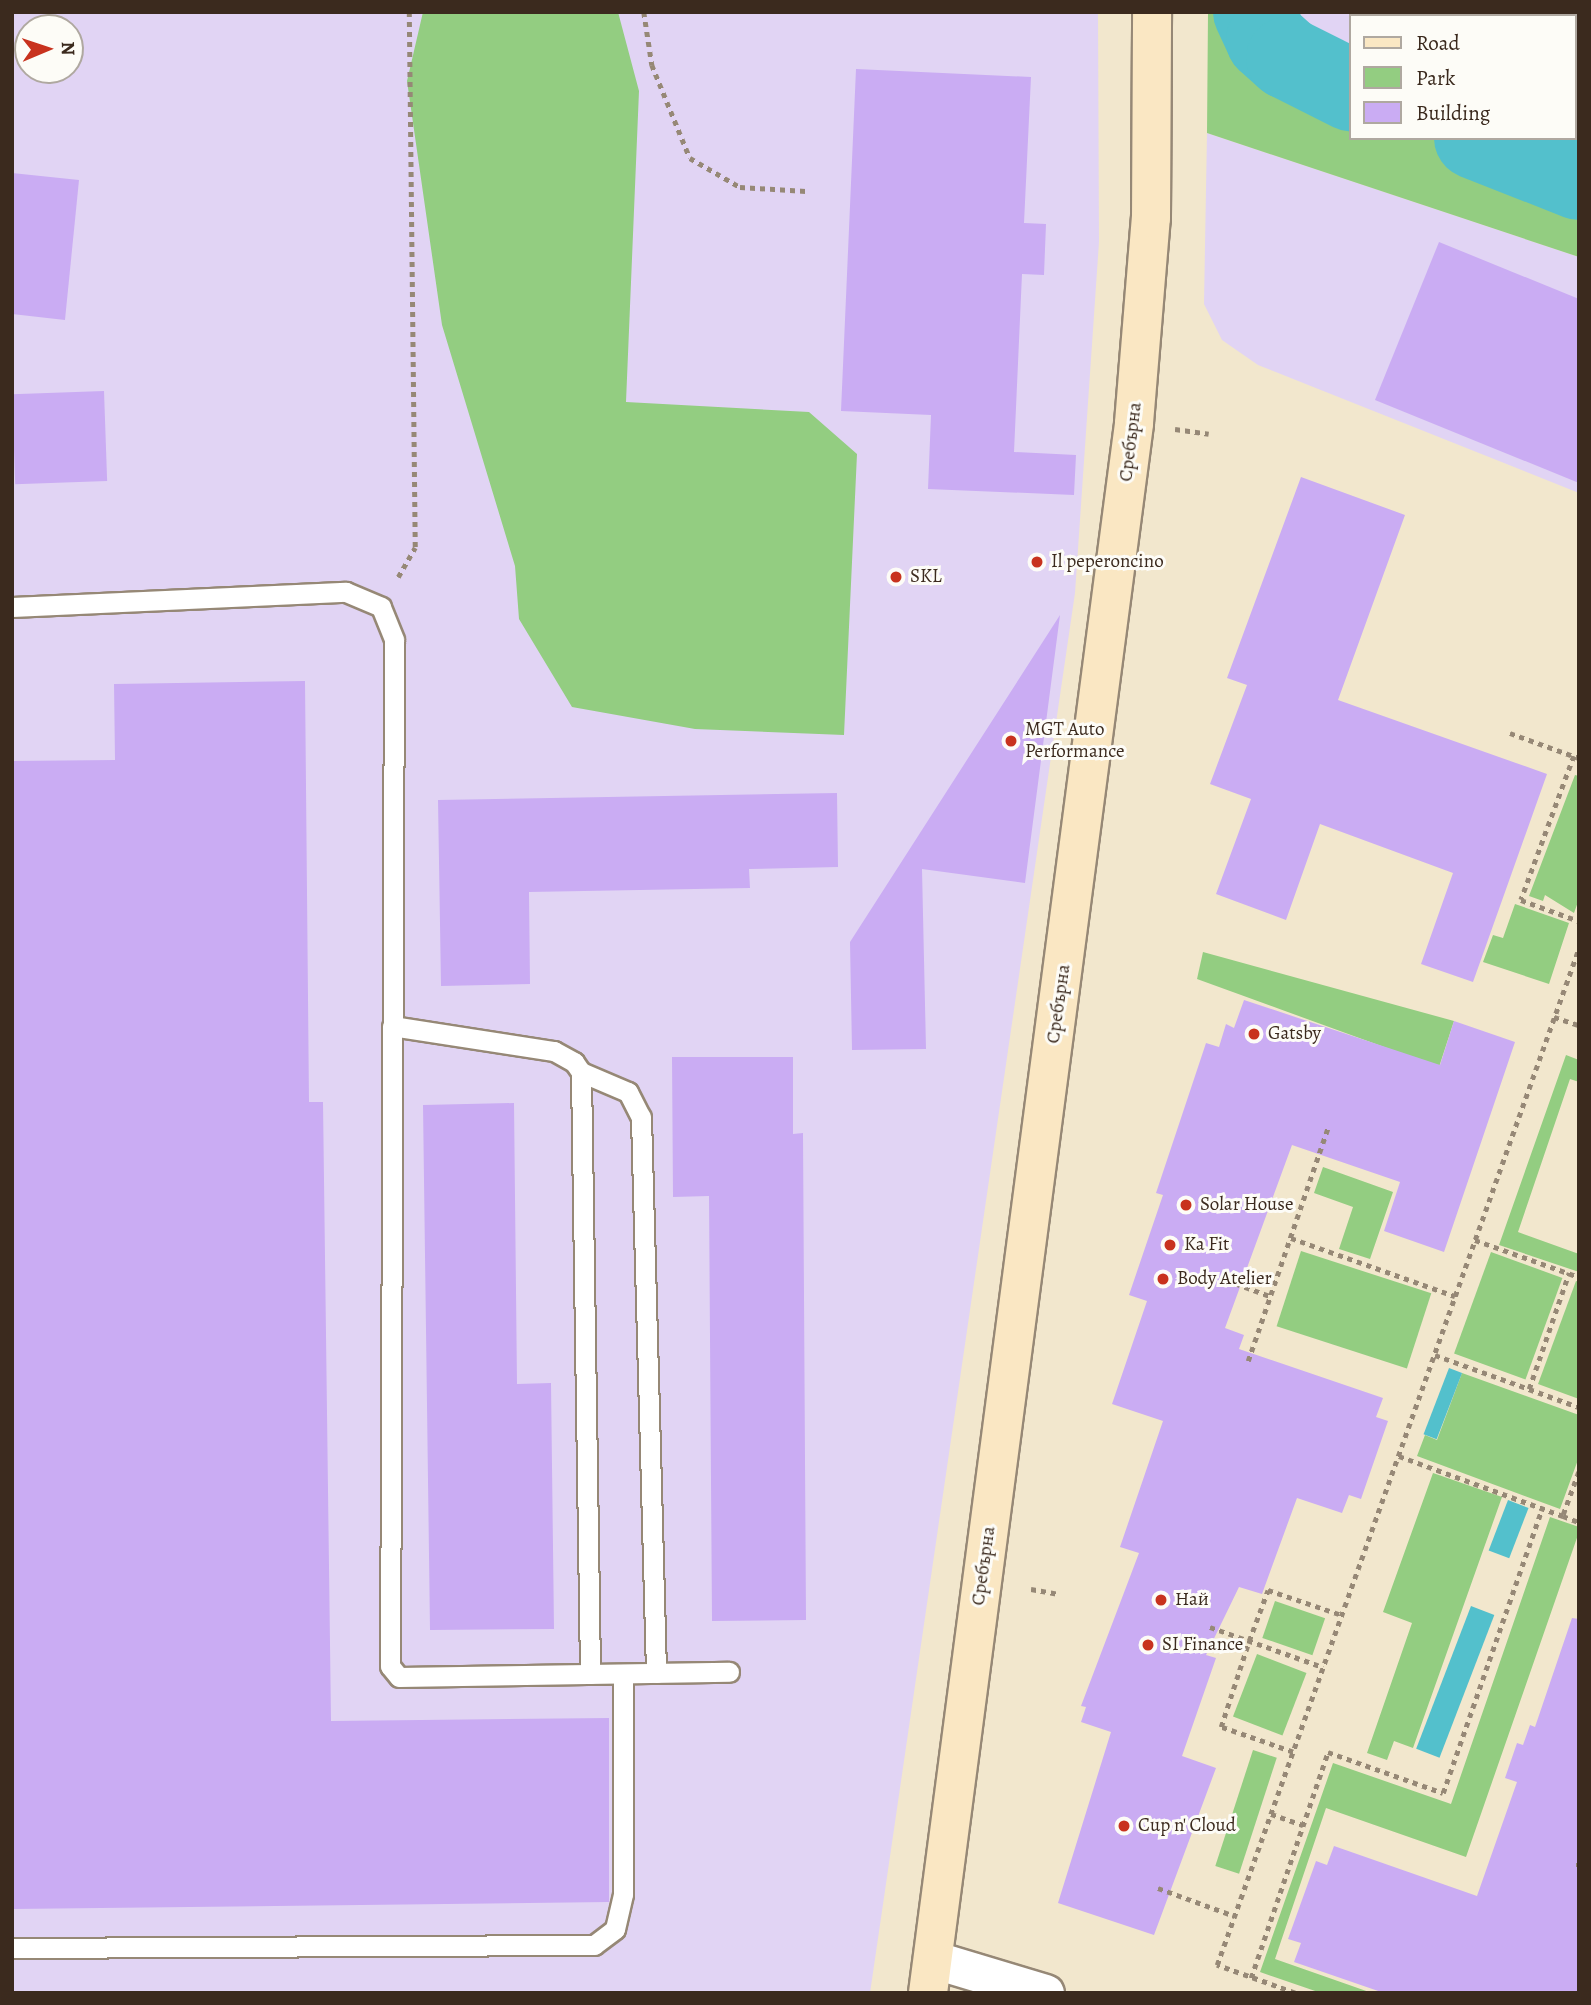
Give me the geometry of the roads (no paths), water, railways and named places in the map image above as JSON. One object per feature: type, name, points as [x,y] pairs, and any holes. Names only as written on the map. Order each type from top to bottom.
[{"type":"street","name":"Сребърна","points":[[930,1976],[1134,423],[1152,218],[1152,12]]},
{"type":"street","points":[[930,1976],[1045,1993]]},
{"type":"lane","points":[[12,607],[346,592],[381,607],[394,640],[390,1666],[399,1677],[729,1672]]},
{"type":"lane","points":[[392,1026],[554,1051],[574,1062],[581,1072],[628,1092],[642,1117],[656,1673]]},
{"type":"lane","points":[[581,1072],[590,1674]]},
{"type":"lane","points":[[12,1948],[594,1945],[615,1929],[623,1894],[623,1674]]},
{"type":"water","points":[[1449,1368],[1462,1373],[1437,1439],[1424,1434]]},
{"type":"water","points":[[1508,1500],[1529,1508],[1509,1558],[1489,1550]]},
{"type":"water","points":[[1471,1606],[1494,1615],[1440,1758],[1416,1749]]},
{"type":"waterway","points":[[1254,12],[1267,40],[1287,58],[1350,90]]},
{"type":"waterway","points":[[1480,140],[1579,179]]},
{"type":"place","name":"Il peperoncino","points":[[1037,562]]},
{"type":"place","name":"SKL","points":[[896,577]]},
{"type":"place","name":"MGT Auto Performance","points":[[1011,741]]},
{"type":"place","name":"Gatsby","points":[[1254,1034]]},
{"type":"place","name":"Solar House","points":[[1186,1205]]},
{"type":"place","name":"Ka Fit","points":[[1170,1245]]},
{"type":"place","name":"Body Atelier","points":[[1163,1279]]},
{"type":"place","name":"Най","points":[[1161,1600]]},
{"type":"place","name":"SI Finance","points":[[1148,1645]]},
{"type":"place","name":"Cup n' Cloud","points":[[1124,1826]]}]
